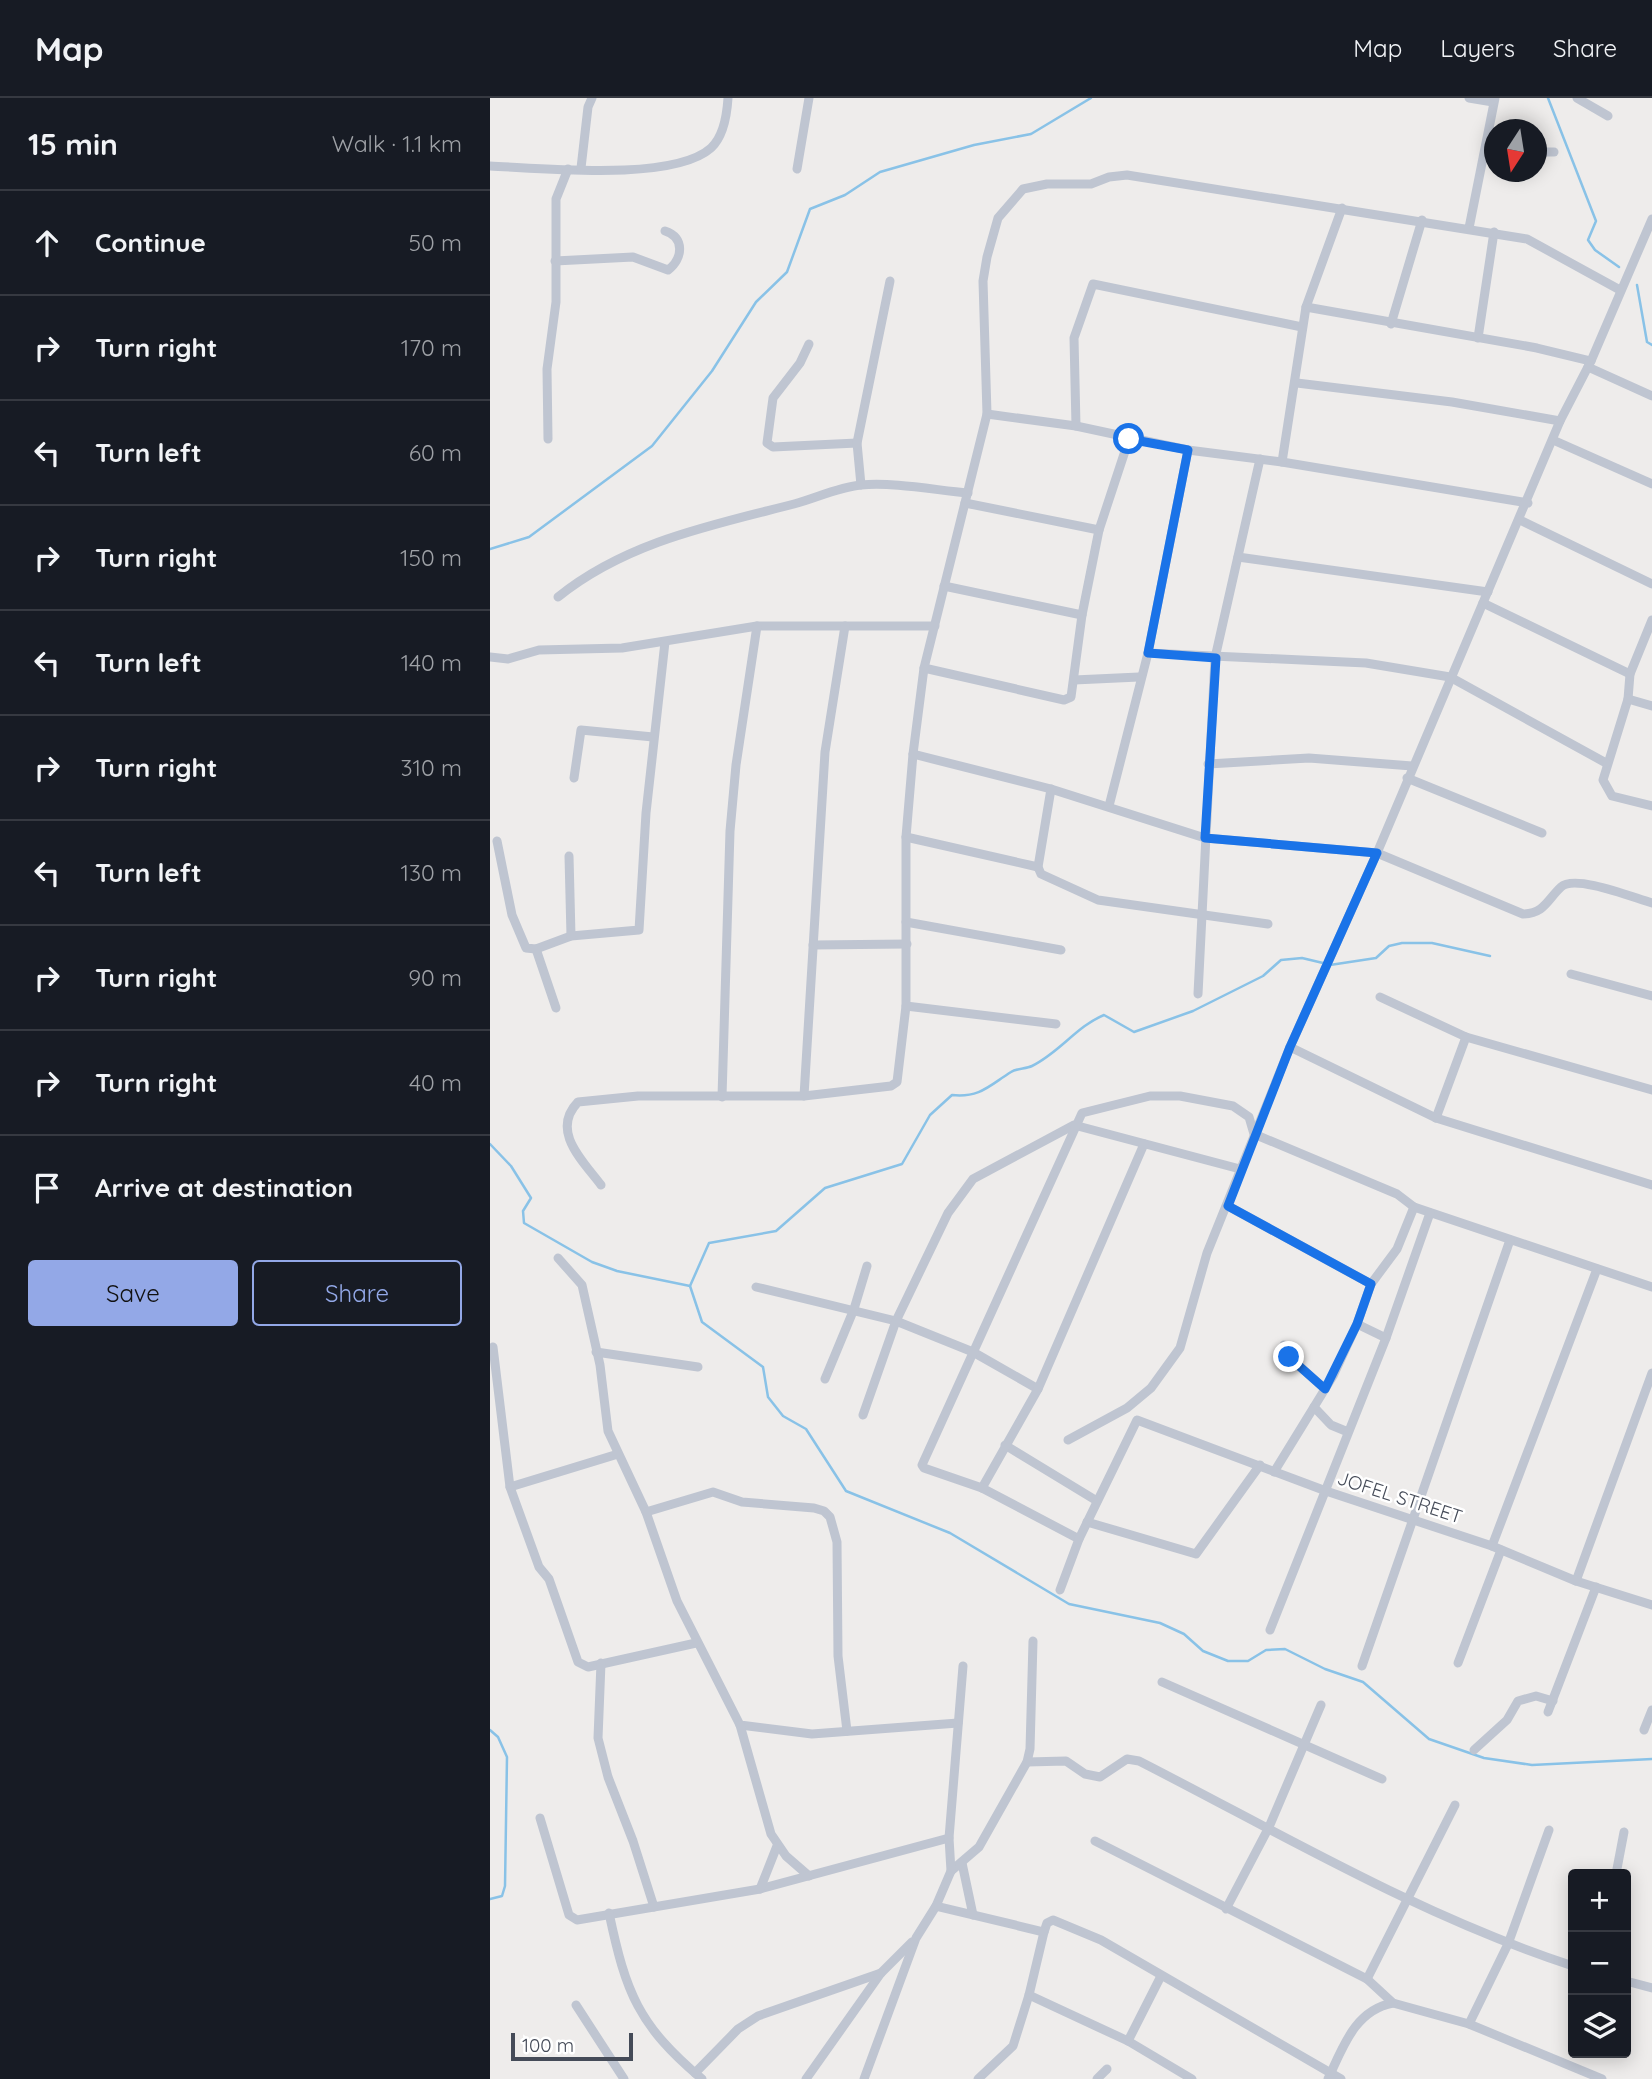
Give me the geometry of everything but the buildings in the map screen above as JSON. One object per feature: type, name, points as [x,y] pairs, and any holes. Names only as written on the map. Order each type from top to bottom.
[{"type":"street","points":[[581,168],[588,107],[592,98]]},
{"type":"street","points":[[490,166],[652,169],[679,164],[711,148],[722,131],[728,98]]},
{"type":"street","points":[[797,169],[809,98]]},
{"type":"street","points":[[1469,98],[1494,100],[1492,119]]},
{"type":"street","points":[[1577,98],[1608,116]]},
{"type":"street","points":[[1547,152],[1554,152]]},
{"type":"street","points":[[548,439],[547,369],[556,302],[556,199],[568,169]]},
{"type":"street","points":[[1469,228],[1484,169]]},
{"type":"street","points":[[601,1185],[572,1147],[566,1131],[566,1121],[578,1102],[638,1096],[804,1096],[896,1084],[906,1006],[906,837],[924,668],[987,414],[983,281],[998,218],[1023,189],[1047,184],[1091,184],[1109,177],[1127,176],[1494,232],[1539,244],[1620,290]]},
{"type":"street","points":[[1282,462],[1297,383],[1306,307],[1342,208]]},
{"type":"street","points":[[1068,1440],[1127,1408],[1151,1388],[1169,1366],[1184,1339],[1205,1261],[1290,1047],[1528,503],[1560,421],[1589,364],[1652,219]]},
{"type":"street","points":[[1391,324],[1422,220]]},
{"type":"street","points":[[555,261],[633,257],[668,270],[679,257],[680,243],[674,234],[665,231]]},
{"type":"street","points":[[1478,338],[1494,232]]},
{"type":"street","points":[[861,485],[857,443],[890,281]]},
{"type":"street","points":[[1076,426],[1074,338],[1093,284],[1302,327]]},
{"type":"street","points":[[1306,307],[1478,338],[1589,364],[1652,396]]},
{"type":"street","points":[[808,344],[800,363],[773,398],[767,443],[773,447],[857,443]]},
{"type":"street","points":[[1297,383],[1452,402],[1560,421]]},
{"type":"street","points":[[987,414],[1076,426],[1188,450],[1282,462],[1528,503]]},
{"type":"street","points":[[924,668],[1064,700],[1071,697],[1082,615],[1099,530],[1129,439]]},
{"type":"street","points":[[1553,440],[1652,484]]},
{"type":"street","points":[[1109,806],[1139,677],[1148,653],[1188,450]]},
{"type":"street","points":[[1198,994],[1208,764],[1216,658],[1260,459]]},
{"type":"street","points":[[558,597],[596,570],[660,540],[713,522],[861,485],[968,493]]},
{"type":"street","points":[[965,503],[1099,530]]},
{"type":"street","points":[[1520,520],[1652,584]]},
{"type":"street","points":[[1238,557],[1488,592]]},
{"type":"street","points":[[944,586],[1082,615]]},
{"type":"street","points":[[1483,603],[1630,674]]},
{"type":"street","points":[[1652,620],[1630,674],[1628,699],[1606,763],[1603,780],[1612,796],[1652,806]]},
{"type":"street","points":[[490,657],[508,659],[539,650],[622,648],[757,626],[935,626]]},
{"type":"street","points":[[722,1097],[730,831],[736,765],[757,626]]},
{"type":"street","points":[[804,1096],[825,752],[845,626]]},
{"type":"street","points":[[497,841],[512,915],[521,943],[526,948],[536,949],[571,936],[639,930],[642,927],[643,838],[665,642]]},
{"type":"street","points":[[1148,653],[1366,663],[1450,677],[1606,763]]},
{"type":"street","points":[[1074,680],[1139,677]]},
{"type":"street","points":[[1628,699],[1652,706]]},
{"type":"street","points":[[574,778],[581,730],[653,737]]},
{"type":"street","points":[[913,754],[1051,789],[1205,838],[1377,853],[1523,914],[1544,908],[1561,887],[1581,882],[1652,902]]},
{"type":"street","points":[[1208,764],[1309,758],[1412,766]]},
{"type":"street","points":[[1408,778],[1542,833]]},
{"type":"street","points":[[1051,789],[1038,867],[1041,874],[1052,881],[1098,900],[1268,924]]},
{"type":"street","points":[[906,837],[1038,867]]},
{"type":"street","points":[[569,856],[571,936]]},
{"type":"street","points":[[906,922],[1061,950]]},
{"type":"street","points":[[813,945],[907,944]]},
{"type":"street","points":[[536,949],[555,1008]]},
{"type":"street","points":[[1571,974],[1652,996]]},
{"type":"street","points":[[1380,997],[1466,1037],[1652,1090]]},
{"type":"street","points":[[906,1006],[1056,1024]]},
{"type":"street","points":[[1436,1118],[1466,1037]]},
{"type":"street","points":[[1290,1047],[1436,1118],[1652,1185]]},
{"type":"street","points":[[1079,1539],[982,1488],[922,1465],[1074,1125],[1082,1113],[1150,1096],[1180,1096],[1233,1106],[1249,1117],[1254,1134]]},
{"type":"street","points":[[863,1415],[896,1321],[948,1213],[973,1179],[1074,1125],[1240,1169]]},
{"type":"street","points":[[1254,1134],[1397,1194],[1415,1207],[1430,1213],[1477,1226],[1510,1240],[1652,1287]]},
{"type":"street","points":[[982,1488],[1038,1389],[1144,1144]]},
{"type":"street","points":[[1228,1206],[1371,1284]]},
{"type":"street","points":[[1274,1472],[1325,1389],[1357,1324],[1371,1284],[1397,1249],[1415,1207]]},
{"type":"street","points":[[1270,1630],[1386,1338],[1430,1213]]},
{"type":"street","points":[[1362,1666],[1411,1517],[1510,1240]]},
{"type":"street","points":[[558,1258],[582,1285],[608,1431],[646,1512],[677,1601],[740,1725],[771,1834],[777,1846],[809,1876]]},
{"type":"street","points":[[825,1379],[854,1309],[867,1266]]},
{"type":"street","points":[[1458,1663],[1597,1269]]},
{"type":"street","points":[[755,1287],[896,1321],[973,1352],[1038,1389]]},
{"type":"street","points":[[1357,1324],[1386,1338]]},
{"type":"street","points":[[1284,1345],[1289,1357],[1325,1389]]},
{"type":"street","points":[[493,1347],[510,1487],[539,1567],[549,1578],[578,1662],[588,1667],[696,1643]]},
{"type":"street","points":[[596,1352],[698,1367]]},
{"type":"street","points":[[1576,1581],[1652,1373]]},
{"type":"street","points":[[1314,1407],[1331,1425],[1348,1432]]},
{"type":"street","name":"JOFEL STREET","points":[[1097,1501],[1137,1420],[1326,1491],[1411,1517],[1497,1548],[1576,1581],[1652,1605]]},
{"type":"street","points":[[1005,1446],[1097,1501],[1060,1590]]},
{"type":"street","points":[[510,1487],[618,1454]]},
{"type":"street","points":[[1087,1522],[1196,1554],[1260,1465]]},
{"type":"street","points":[[646,1512],[713,1492],[742,1502],[824,1511],[833,1525],[837,1542],[838,1656],[847,1731]]},
{"type":"street","points":[[1548,1712],[1596,1587]]},
{"type":"street","points":[[951,1871],[979,1847],[1027,1762],[1030,1749],[1033,1641]]},
{"type":"street","points":[[601,1663],[598,1738],[608,1777],[633,1841],[654,1907]]},
{"type":"street","points":[[864,2079],[916,1938],[936,1906],[951,1871],[949,1838],[963,1666]]},
{"type":"street","points":[[1162,1682],[1382,1779]]},
{"type":"street","points":[[1474,1750],[1507,1720],[1518,1701],[1536,1696],[1553,1701]]},
{"type":"street","points":[[1226,1909],[1269,1827],[1321,1705]]},
{"type":"street","points":[[1644,1730],[1652,1710]]},
{"type":"street","points":[[740,1725],[812,1734],[958,1723]]},
{"type":"street","points":[[1027,1762],[1066,1761],[1085,1774],[1100,1777],[1127,1759],[1132,1759],[1269,1827],[1407,1901],[1508,1944],[1568,1963]]},
{"type":"street","points":[[1367,1979],[1455,1805]]},
{"type":"street","points":[[540,1818],[569,1916],[577,1920],[760,1889],[949,1838]]},
{"type":"street","points":[[1469,2024],[1508,1944],[1549,1830]]},
{"type":"street","points":[[1617,1869],[1624,1832]]},
{"type":"street","points":[[1095,1840],[1367,1979],[1393,2003]]},
{"type":"street","points":[[760,1889],[777,1846]]},
{"type":"street","points":[[962,1863],[973,1915]]},
{"type":"street","points":[[936,1906],[1044,1932]]},
{"type":"street","points":[[609,1913],[629,1992],[651,2029],[699,2076],[738,2029],[758,2016],[881,1973]]},
{"type":"street","points":[[978,2079],[1013,2046],[1030,1996],[1047,1923],[1060,1920],[1161,1976],[1329,2076],[1341,2079]]},
{"type":"street","points":[[806,2079],[881,1973],[916,1938]]},
{"type":"street","points":[[1128,2041],[1161,1976]]},
{"type":"street","points":[[1631,1982],[1652,1988]]},
{"type":"street","points":[[1030,1996],[1128,2041],[1192,2079]]},
{"type":"street","points":[[1329,2076],[1353,2026],[1375,2006],[1393,2003],[1469,2024],[1601,2079]]},
{"type":"street","points":[[576,2005],[624,2079]]},
{"type":"street","points":[[1097,2079],[1107,2069]]},
{"type":"waterway","points":[[490,549],[529,537],[652,446],[712,371],[756,302],[787,272],[810,209],[845,195],[880,172],[974,145],[1031,134],[1091,98]]},
{"type":"waterway","points":[[1548,98],[1596,221],[1588,240],[1595,250],[1619,267]]},
{"type":"waterway","points":[[1637,285],[1647,342],[1652,345]]},
{"type":"waterway","points":[[1330,965],[1376,958],[1389,946],[1402,943],[1432,943],[1490,956]]},
{"type":"waterway","points":[[1323,963],[1302,958],[1281,960],[1263,976],[1193,1011],[1134,1032],[1104,1015],[1085,1026],[1042,1061],[1013,1071],[977,1092],[952,1095],[930,1115],[902,1164],[825,1188],[776,1231],[709,1243],[690,1286],[702,1322],[763,1367],[768,1397],[783,1416],[806,1429],[846,1491],[950,1533],[1069,1604],[1160,1623],[1184,1634],[1203,1651],[1228,1661],[1248,1661],[1266,1650],[1285,1649],[1325,1669],[1363,1682],[1429,1739],[1484,1758],[1532,1765],[1652,1759]]},
{"type":"waterway","points":[[490,1144],[511,1166],[531,1198],[523,1211],[524,1223],[592,1262],[617,1271],[690,1286]]},
{"type":"waterway","points":[[490,1730],[498,1737],[507,1757],[505,1886],[502,1896],[490,1899]]},
{"type":"route","points":[[1129,439],[1188,450],[1148,653],[1216,658],[1205,838],[1377,853],[1290,1047],[1240,1169],[1228,1206],[1371,1284],[1357,1324],[1325,1389],[1289,1357]]}]
